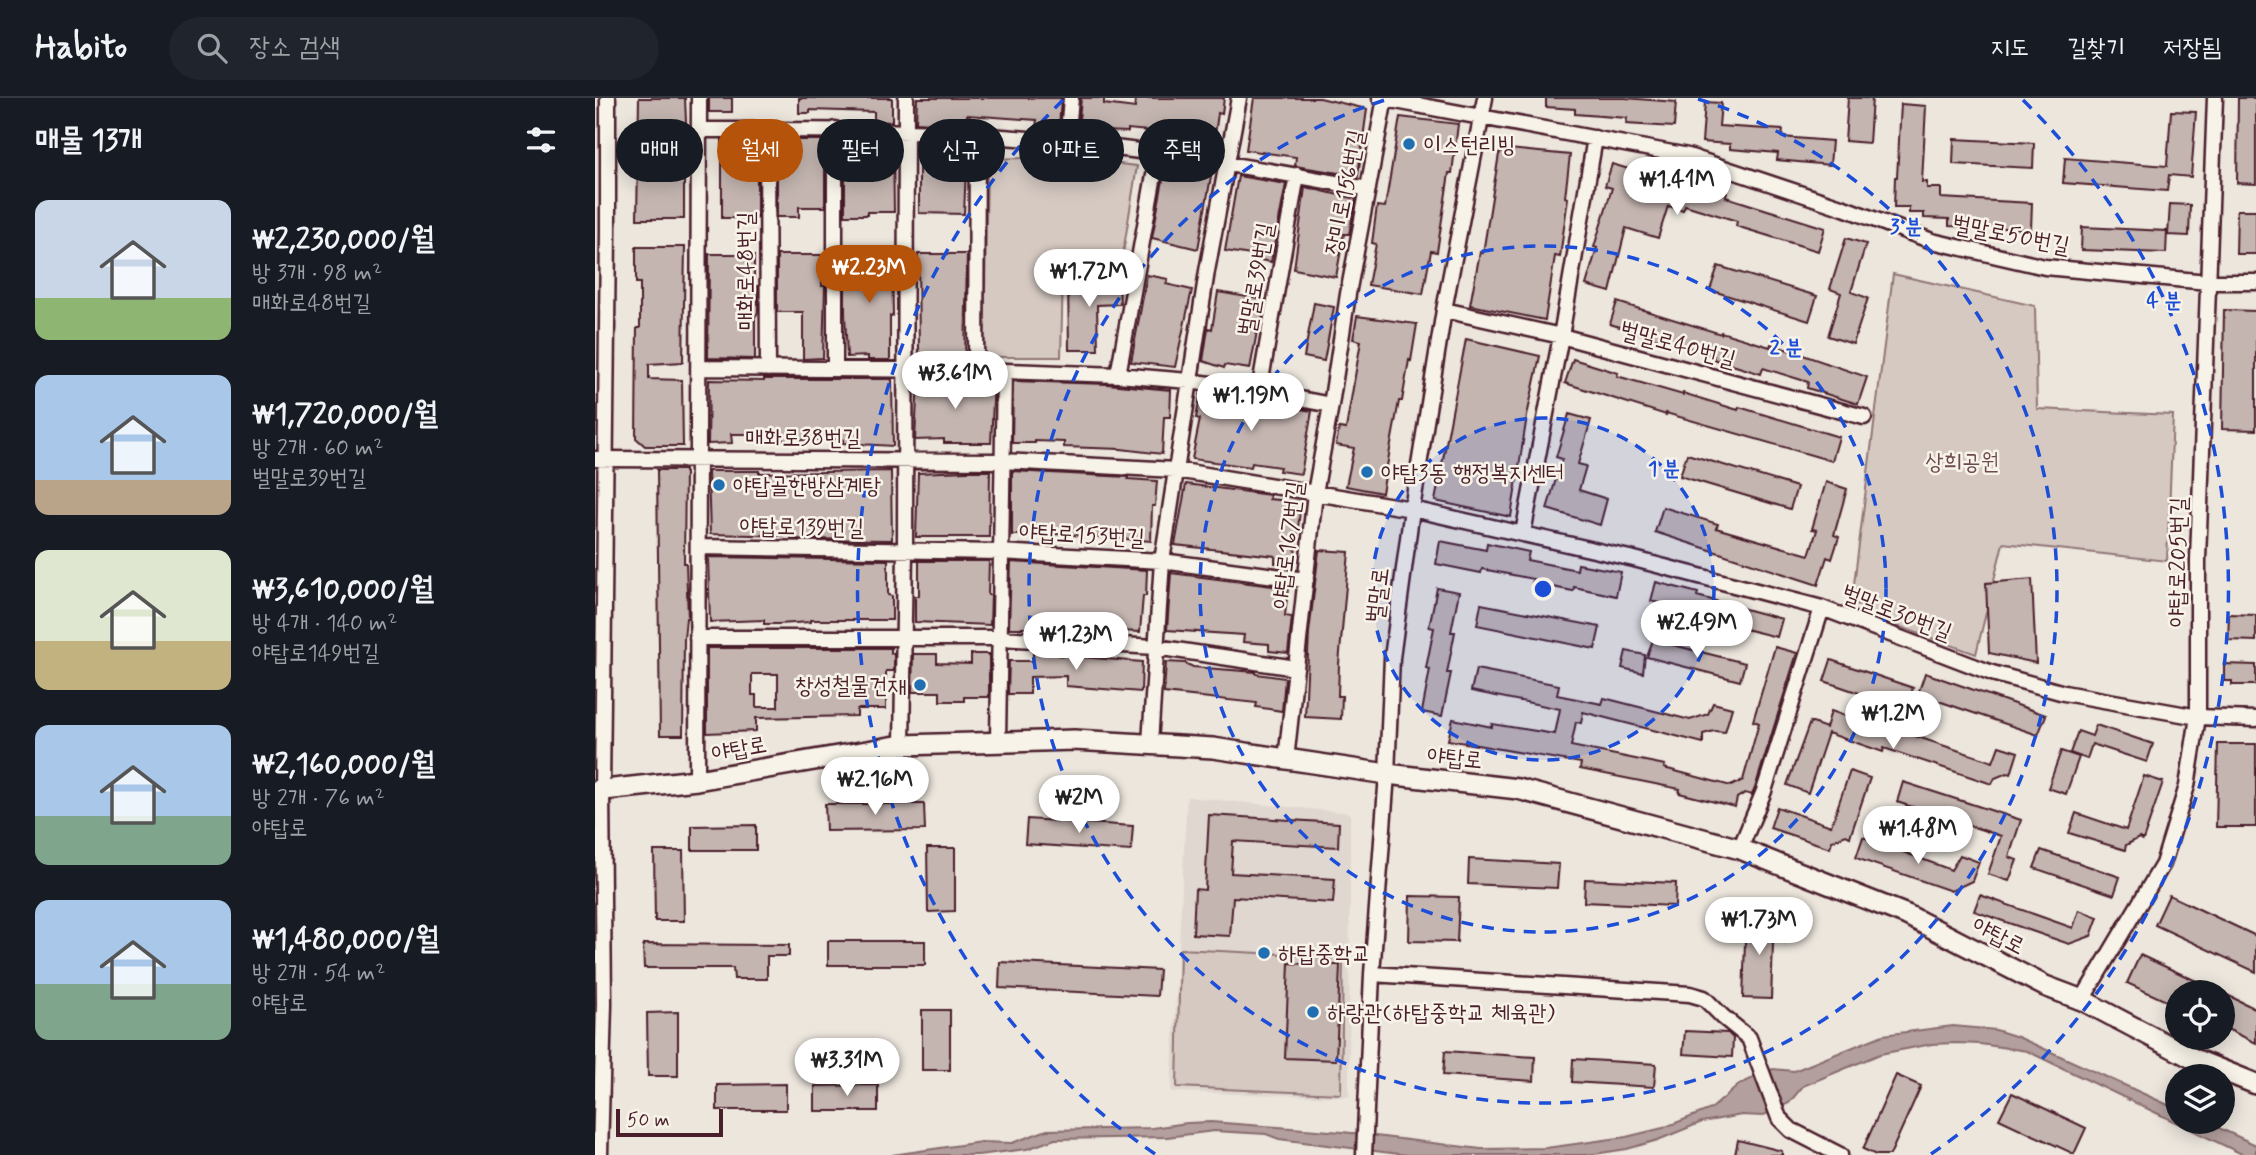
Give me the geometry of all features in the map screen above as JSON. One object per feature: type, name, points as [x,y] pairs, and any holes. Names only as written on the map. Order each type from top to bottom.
[{"type":"street","points":[[600,1155],[604,1004],[598,791],[600,459],[602,233],[608,98]]},
{"type":"street","points":[[698,119],[699,98]]},
{"type":"street","points":[[902,745],[906,98]]},
{"type":"street","points":[[1069,119],[1071,98]]},
{"type":"street","points":[[1150,743],[1162,561],[1207,271],[1239,98]]},
{"type":"street","name":"벌말로50번길","points":[[1383,98],[1688,156],[1944,244],[2045,267],[2208,282],[2256,282]]},
{"type":"street","name":"장미로156번길","points":[[1348,293],[1383,98]]},
{"type":"street","name":"벌말로","points":[[1364,1155],[1372,974],[1387,774],[1392,658],[1412,509],[1444,310],[1485,98]]},
{"type":"street","name":"야탑로205번길","points":[[2082,1000],[2163,864],[2187,786],[2198,718],[2198,559],[2215,98]]},
{"type":"street","points":[[906,131],[918,132]]},
{"type":"street","points":[[1523,533],[1595,138]]},
{"type":"street","points":[[1227,163],[1368,189]]},
{"type":"street","name":"벌말로39번길","points":[[1259,391],[1297,175]]},
{"type":"street","points":[[697,780],[698,182]]},
{"type":"street","name":"매화로48번길","points":[[767,182],[768,369]]},
{"type":"street","points":[[835,182],[835,369]]},
{"type":"street","points":[[976,370],[977,182]]},
{"type":"street","points":[[1118,375],[1153,182]]},
{"type":"street","name":"야탑로167번길","points":[[1286,760],[1315,493],[1348,293]]},
{"type":"street","name":"벌말로40번길","points":[[1444,310],[1561,336],[1864,417]]},
{"type":"street","points":[[698,368],[976,370],[1118,375],[1189,381],[1331,405]]},
{"type":"street","name":"야탑로153번길","points":[[997,741],[1004,371]]},
{"type":"street","name":"매화로38번길","points":[[600,459],[905,459],[1176,470]]},
{"type":"street","name":"벌말로30번길","points":[[1176,470],[1412,509],[1523,533],[1822,608],[1992,673],[2064,693],[2198,718],[2256,719]]},
{"type":"street","name":"야탑로139번길","points":[[698,547],[1000,552]]},
{"type":"street","name":"야탑로153번길","points":[[1000,552],[1162,561],[1306,580]]},
{"type":"street","points":[[1740,849],[1764,791],[1822,608]]},
{"type":"street","points":[[697,638],[999,638],[1156,647],[1296,668]]},
{"type":"street","name":"야탑로","points":[[598,791],[697,780],[902,745],[1074,740],[1213,748],[1387,774],[1518,789],[1740,849],[1907,915],[2045,986],[2082,1000],[2194,1059],[2256,1084]]},
{"type":"street","points":[[1372,974],[1690,993],[1704,998],[1749,1038],[1779,1118],[1791,1130],[1840,1155]]},
{"type":"shaded area","name":"하탑중학교","points":[[1187,797],[1350,813],[1349,1097],[1171,1092]]},
{"type":"shaded area","points":[[1953,1026],[1996,1030],[2018,1037],[2165,1104],[2165,1117],[2027,1051],[1956,1043],[1932,1044],[1880,1054],[1803,1086],[1789,1103],[1762,1116],[1742,1115],[1702,1122],[1627,1149],[1588,1155],[1407,1155],[1279,1139],[1266,1134],[1214,1131],[1167,1137],[1055,1139],[1027,1149],[978,1155],[892,1155],[981,1142],[1012,1143],[1047,1130],[1152,1128],[1211,1122],[1343,1132],[1481,1149],[1546,1148],[1626,1137],[1663,1128],[1711,1109],[1740,1084],[1773,1069],[1794,1071],[1883,1035]]},
{"type":"shaded area","points":[[2200,1134],[2232,1134],[2256,1145],[2256,1155],[2244,1155]]},
{"type":"green space","points":[[1019,158],[1019,182],[1124,182],[1124,164],[1137,166],[1119,278],[1063,272],[1061,357],[984,357],[987,182],[1005,182],[1005,159]]},
{"type":"green space","name":"상희공원","points":[[1893,274],[2035,306],[2037,409],[2173,415],[2167,561],[2003,543],[1976,654],[1875,618],[1852,600]]},
{"type":"green space","points":[[1180,949],[1343,957],[1341,1094],[1177,1087]]},
{"type":"building","points":[[639,98],[685,98],[686,119],[639,119]]},
{"type":"building","points":[[709,98],[732,98],[732,112],[709,112]]},
{"type":"building","points":[[799,98],[892,98],[892,119],[874,119],[874,112],[810,110],[810,113],[799,113]]},
{"type":"building","points":[[917,98],[1061,98],[1060,119],[967,115],[967,119],[918,119],[916,122]]},
{"type":"building","points":[[1081,98],[1104,98],[1104,104],[1135,108],[1136,98],[1224,98],[1222,114],[1218,113],[1217,119],[1138,119],[1138,130],[1128,129],[1128,132],[1124,132],[1124,119],[1079,119]]},
{"type":"building","points":[[1254,98],[1320,98],[1367,109],[1358,176],[1295,166],[1296,157],[1246,150]]},
{"type":"building","points":[[1546,98],[1625,98],[1676,102],[1674,127],[1626,124],[1627,118],[1575,114],[1575,109],[1546,107]]},
{"type":"building","points":[[1848,98],[1872,98],[1869,143],[1845,141]]},
{"type":"building","points":[[2238,98],[2256,98],[2256,184],[2237,183]]},
{"type":"building","points":[[1705,102],[1721,103],[1719,126],[1783,130],[1782,137],[1832,141],[1830,165],[1777,160],[1778,153],[1730,149],[1730,144],[1702,142]]},
{"type":"building","points":[[1901,104],[1926,106],[1922,182],[1927,182],[1927,188],[1941,188],[1941,198],[2032,203],[2031,229],[1949,226],[1949,219],[1924,218],[1924,213],[1909,213],[1909,207],[1894,207]]},
{"type":"building","points":[[2171,111],[2196,112],[2191,177],[2169,175],[2167,191],[2063,183],[2065,158],[2167,166]]},
{"type":"building","points":[[1400,117],[1458,124],[1437,252],[1431,251],[1423,294],[1368,285],[1376,244],[1372,243],[1377,206],[1385,207]]},
{"type":"building","points":[[1954,139],[2034,143],[2033,168],[1953,164]]},
{"type":"building","points":[[803,140],[817,140],[817,182],[825,182],[825,207],[799,207],[799,217],[777,217],[777,182],[803,182]]},
{"type":"building","points":[[1509,149],[1570,155],[1565,197],[1568,198],[1560,257],[1555,256],[1545,320],[1470,305],[1480,252],[1483,253],[1499,154]]},
{"type":"building","points":[[1612,164],[1705,192],[1707,186],[1727,192],[1726,197],[1825,228],[1818,251],[1736,226],[1737,221],[1685,205],[1683,210],[1668,206],[1658,238],[1626,228],[1610,292],[1586,285],[1597,248],[1594,247],[1612,188],[1605,186]]},
{"type":"building","points":[[1238,176],[1286,184],[1271,262],[1250,258],[1251,255],[1225,251]]},
{"type":"building","points":[[638,182],[684,182],[684,219],[637,219]]},
{"type":"building","points":[[722,182],[757,182],[757,218],[722,218]]},
{"type":"building","points":[[845,182],[894,182],[894,212],[845,215]]},
{"type":"building","points":[[919,182],[965,182],[964,214],[919,213]]},
{"type":"building","points":[[1163,182],[1210,182],[1198,249],[1152,238]]},
{"type":"building","points":[[1305,187],[1356,199],[1349,234],[1344,234],[1336,277],[1294,269]]},
{"type":"building","points":[[2170,204],[2190,205],[2189,236],[2168,235]]},
{"type":"building","points":[[2237,210],[2256,210],[2256,254],[2236,254]]},
{"type":"building","points":[[2082,227],[2167,231],[2166,253],[2081,250]]},
{"type":"building","points":[[1846,238],[1866,244],[1851,292],[1868,298],[1853,344],[1828,336],[1841,293],[1830,289]]},
{"type":"building","points":[[636,247],[685,247],[683,362],[649,364],[649,379],[682,380],[683,446],[645,446],[636,438],[640,283],[636,283]]},
{"type":"building","points":[[845,253],[892,253],[893,316],[890,316],[890,360],[868,360],[868,356],[847,357]]},
{"type":"building","points":[[709,254],[754,256],[754,286],[758,286],[755,359],[708,358]]},
{"type":"building","points":[[918,254],[967,254],[965,360],[945,360],[945,354],[919,354]]},
{"type":"building","points":[[777,255],[822,255],[822,286],[825,286],[823,358],[803,359],[803,312],[777,312]]},
{"type":"building","points":[[1718,266],[1817,296],[1809,321],[1710,290]]},
{"type":"building","points":[[1147,275],[1168,279],[1166,284],[1192,290],[1175,367],[1131,362]]},
{"type":"building","points":[[1119,278],[1120,304],[1097,305],[1098,350],[1069,350],[1068,279]]},
{"type":"building","points":[[1218,292],[1265,300],[1250,369],[1225,365],[1224,368],[1203,361],[1208,328],[1212,329]]},
{"type":"building","points":[[1617,302],[1721,334],[1770,347],[1771,344],[1867,377],[1858,404],[1807,388],[1808,382],[1763,368],[1761,374],[1713,359],[1714,356],[1610,324]]},
{"type":"building","points":[[1314,303],[1334,307],[1324,361],[1304,357]]},
{"type":"building","points":[[2224,310],[2256,311],[2256,430],[2222,429]]},
{"type":"building","points":[[1357,316],[1417,324],[1382,493],[1346,486],[1354,448],[1336,445],[1339,428],[1346,429],[1361,341],[1353,339]]},
{"type":"building","points":[[1466,339],[1540,356],[1527,416],[1511,517],[1435,501]]},
{"type":"building","points":[[1573,359],[1618,373],[1617,376],[1738,410],[1739,407],[1839,437],[1832,461],[1666,415],[1565,383]]},
{"type":"building","points":[[892,379],[893,446],[843,443],[843,439],[759,441],[759,434],[731,434],[732,443],[708,444],[709,380]]},
{"type":"building","points":[[918,379],[994,380],[991,443],[944,443],[944,439],[915,440]]},
{"type":"building","points":[[1013,381],[1107,384],[1171,390],[1170,417],[1164,417],[1162,454],[1064,447],[1064,442],[1012,443]]},
{"type":"building","points":[[1201,392],[1312,411],[1301,474],[1279,471],[1280,467],[1252,463],[1251,467],[1192,459],[1200,419],[1196,418]]},
{"type":"building","points":[[1569,414],[1591,420],[1578,464],[1586,466],[1579,490],[1607,499],[1600,525],[1547,509],[1562,459],[1556,457]]},
{"type":"building","points":[[1687,454],[1797,487],[1790,509],[1680,476]]},
{"type":"building","points":[[657,470],[685,470],[684,563],[688,618],[684,639],[683,735],[660,735]]},
{"type":"building","points":[[708,471],[891,471],[892,540],[791,539],[791,536],[710,534]]},
{"type":"building","points":[[990,471],[989,537],[916,537],[918,473]]},
{"type":"building","points":[[1012,471],[1157,481],[1155,506],[1152,506],[1151,541],[1059,534],[1012,535]]},
{"type":"building","points":[[1826,482],[1847,489],[1834,535],[1839,537],[1832,559],[1827,557],[1818,585],[1655,532],[1663,507],[1718,524],[1716,528],[1809,555],[1817,530],[1812,529]]},
{"type":"building","points":[[1186,484],[1270,495],[1269,499],[1301,502],[1294,564],[1275,563],[1275,556],[1175,545]]},
{"type":"building","points":[[1440,541],[1486,550],[1487,543],[1529,552],[1527,560],[1577,570],[1578,564],[1621,572],[1616,596],[1574,587],[1573,591],[1532,583],[1533,579],[1482,569],[1481,573],[1436,564]]},
{"type":"building","points":[[1319,550],[1349,552],[1339,664],[1338,696],[1342,696],[1341,719],[1305,717],[1309,633]]},
{"type":"building","points":[[708,557],[888,560],[888,595],[892,596],[892,620],[810,620],[778,624],[764,624],[764,620],[710,622]]},
{"type":"building","points":[[919,561],[989,561],[990,625],[915,622],[915,596],[919,596]]},
{"type":"building","points":[[1011,562],[1147,570],[1140,632],[1061,628],[1061,624],[1032,623],[1032,628],[1009,628]]},
{"type":"building","points":[[1171,573],[1288,588],[1285,616],[1292,617],[1288,653],[1269,651],[1269,644],[1243,642],[1244,635],[1167,630]]},
{"type":"building","points":[[2032,579],[2036,663],[1989,653],[1986,583]]},
{"type":"building","points":[[1656,582],[1782,619],[1777,637],[1692,616],[1693,612],[1651,601]]},
{"type":"building","points":[[1437,588],[1459,592],[1451,632],[1455,632],[1447,673],[1451,673],[1442,716],[1422,712],[1430,669],[1426,668],[1434,628],[1429,627]]},
{"type":"building","points":[[1481,604],[1600,627],[1595,649],[1477,625]]},
{"type":"building","points":[[2229,614],[2256,615],[2256,641],[2228,640]]},
{"type":"building","points":[[1653,640],[1745,663],[1740,681],[1647,657]]},
{"type":"building","points":[[1775,647],[1797,653],[1755,788],[1752,795],[1745,793],[1737,798],[1735,807],[1679,793],[1680,789],[1580,769],[1581,763],[1448,740],[1453,719],[1492,727],[1492,724],[1555,734],[1560,709],[1471,691],[1476,669],[1559,685],[1557,695],[1602,704],[1604,698],[1690,720],[1708,714],[1713,703],[1732,708],[1725,732],[1703,734],[1703,743],[1583,712],[1581,723],[1576,722],[1571,746],[1665,765],[1664,768],[1731,786],[1743,780],[1759,723],[1753,721]]},
{"type":"building","points":[[707,648],[891,648],[891,653],[894,653],[894,671],[886,671],[886,709],[857,709],[857,716],[756,718],[756,731],[707,733]],"holes":[[[752,674],[778,674],[778,707],[756,707],[756,695],[752,695]]]},
{"type":"building","points":[[1033,650],[1058,651],[1058,655],[1142,662],[1141,692],[1066,686],[1066,676],[1030,677],[1030,694],[1008,694],[1009,661],[1033,661]]},
{"type":"building","points":[[1626,651],[1645,655],[1643,673],[1622,668]]},
{"type":"building","points":[[913,654],[937,654],[937,663],[971,664],[971,654],[989,654],[989,697],[940,701],[940,692],[912,692]]},
{"type":"building","points":[[1831,660],[1913,688],[1906,709],[1824,681]]},
{"type":"building","points":[[1166,662],[1285,678],[1282,711],[1256,707],[1257,703],[1164,693]]},
{"type":"building","points":[[2224,664],[2256,665],[2256,685],[2232,685],[2232,681],[2224,681]]},
{"type":"building","points":[[1925,673],[2046,715],[2038,735],[1918,694]]},
{"type":"building","points":[[1831,711],[1993,762],[1999,746],[2018,752],[2011,774],[1995,778],[1992,784],[1884,748],[1883,752],[1828,733],[1808,793],[1787,785],[1810,722],[1826,728]]},
{"type":"building","points":[[2096,725],[2153,744],[2147,762],[2092,744],[2087,759],[2070,753],[2078,731],[2092,736]]},
{"type":"building","points":[[2218,744],[2256,744],[2256,827],[2216,827]]},
{"type":"building","points":[[2061,751],[2079,757],[2066,794],[2048,788]]},
{"type":"building","points":[[1850,771],[1870,778],[1850,837],[1846,835],[1832,841],[1830,848],[1770,828],[1777,807],[1831,826]]},
{"type":"building","points":[[2144,776],[2163,782],[2143,840],[2139,838],[2126,845],[2125,850],[2069,833],[2076,813],[2126,830]]},
{"type":"building","points":[[1903,782],[2021,820],[2009,857],[2017,860],[2009,881],[1988,874],[2001,836],[1897,802]]},
{"type":"building","points":[[825,804],[924,804],[925,830],[826,831]]},
{"type":"building","name":"하탑중학교","points":[[1209,815],[1339,823],[1338,847],[1233,841],[1231,873],[1335,879],[1333,903],[1233,897],[1230,936],[1193,934],[1195,889],[1205,890]]},
{"type":"building","points":[[1027,819],[1133,826],[1131,851],[1025,844]]},
{"type":"building","points":[[756,825],[756,850],[692,850],[692,826]]},
{"type":"building","points":[[1863,837],[1951,870],[1960,855],[1979,862],[1972,881],[1951,891],[1856,858]]},
{"type":"building","points":[[927,848],[955,848],[955,911],[928,912]]},
{"type":"building","points":[[2041,850],[2120,877],[2114,895],[2034,868]]},
{"type":"building","points":[[654,851],[683,851],[684,921],[655,921]]},
{"type":"building","points":[[1469,859],[1559,864],[1557,888],[1468,884]]},
{"type":"building","points":[[1585,879],[1676,883],[1675,906],[1584,902]]},
{"type":"building","points":[[1980,895],[2073,928],[2079,910],[2098,917],[2091,936],[2069,944],[1974,911]]},
{"type":"building","points":[[2169,895],[2256,936],[2256,972],[2155,925]]},
{"type":"building","points":[[1410,896],[1459,897],[1457,942],[1409,941]]},
{"type":"building","points":[[1746,915],[1774,916],[1771,999],[1743,998]]},
{"type":"building","points":[[828,941],[925,941],[925,965],[828,965]]},
{"type":"building","points":[[643,944],[789,945],[789,956],[767,956],[767,979],[734,979],[733,968],[644,968]]},
{"type":"building","name":"하랑관(하탑중학교 체육관)","points":[[1305,953],[1331,955],[1330,965],[1340,965],[1336,1060],[1285,1058],[1289,963],[1304,964]]},
{"type":"building","points":[[2140,955],[2194,980],[2165,980],[2165,1000],[2127,983]]},
{"type":"building","points":[[1000,962],[1159,970],[1157,996],[999,988]]},
{"type":"building","points":[[2235,999],[2256,1009],[2256,1043],[2235,1033]]},
{"type":"building","points":[[922,1010],[950,1010],[950,1070],[922,1070]]},
{"type":"building","points":[[678,1012],[678,1076],[648,1076],[647,1013]]},
{"type":"building","points":[[1685,1031],[1728,1033],[1733,1038],[1732,1057],[1683,1054]]},
{"type":"building","points":[[1445,1051],[1535,1057],[1534,1081],[1443,1075]]},
{"type":"building","points":[[1573,1059],[1656,1064],[1654,1087],[1572,1082]]},
{"type":"building","points":[[1896,1075],[1921,1086],[1890,1155],[1876,1155],[1863,1149]]},
{"type":"building","points":[[786,1084],[786,1110],[717,1110],[717,1085]]},
{"type":"building","points":[[878,1085],[878,1111],[815,1111],[815,1086]]},
{"type":"building","points":[[2012,1093],[2086,1128],[2074,1154],[1999,1119]]},
{"type":"building","points":[[1738,1140],[1782,1151],[1782,1155],[1735,1155]]},
{"type":"place","name":"이스턴리빙","points":[[1409,144]]},
{"type":"place","name":"야탑3동 행정복지센터","points":[[1367,472]]},
{"type":"place","name":"야탑골한방삼계탕","points":[[719,485]]},
{"type":"place","name":"창성철물건재","points":[[920,685]]},
{"type":"place","name":"하탑중학교","points":[[1264,953]]},
{"type":"place","name":"하랑관(하탑중학교 체육관)","points":[[1313,1012]]}]
